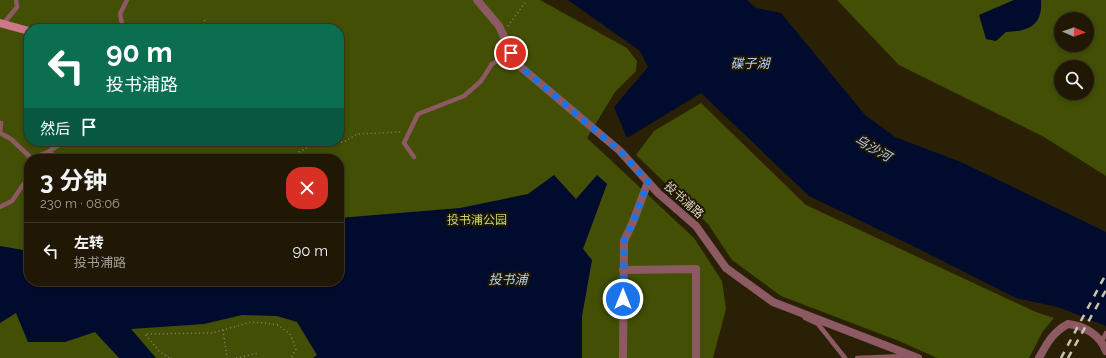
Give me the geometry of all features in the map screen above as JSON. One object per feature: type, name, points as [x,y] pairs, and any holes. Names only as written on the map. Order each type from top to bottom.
[{"type":"main road","points":[[2,23],[24,30]]},
{"type":"street","name":"投书浦路","points":[[477,0],[499,26],[516,63],[620,151],[658,193],[696,226],[726,268],[773,302],[916,357]]},
{"type":"street","points":[[623,358],[624,241],[648,182]]},
{"type":"street","points":[[623,270],[696,270],[696,358]]},
{"type":"street","points":[[1039,358],[1049,338],[1061,327],[1068,324],[1094,333],[1102,341],[1106,351]]},
{"type":"lane","points":[[2,23],[17,7],[16,0]]},
{"type":"lane","points":[[123,24],[120,14],[126,0]]},
{"type":"lane","points":[[414,157],[404,143],[418,114],[464,96],[482,81],[492,64],[511,53]]},
{"type":"lane","points":[[1,123],[0,133],[11,139],[27,154]]},
{"type":"lane","points":[[42,154],[58,146]]},
{"type":"lane","points":[[48,152],[52,154]]},
{"type":"lane","points":[[0,207],[12,201],[24,183]]},
{"type":"lane","points":[[773,302],[818,324],[845,358]]},
{"type":"lane","points":[[1102,341],[1106,333]]},
{"type":"lane","points":[[857,358],[916,357]]},
{"type":"path","points":[[502,33],[527,0]]},
{"type":"path","points":[[204,24],[205,18]]},
{"type":"path","points":[[344,142],[357,134],[409,133]]},
{"type":"path","points":[[298,154],[311,146]]},
{"type":"path","points":[[169,358],[159,351],[145,334],[212,333],[251,322],[278,325],[290,334],[296,349],[290,358]]},
{"type":"path","points":[[223,330],[227,358]]},
{"type":"path","points":[[236,358],[259,353]]},
{"type":"green space","name":"投书浦公园","points":[[0,0],[540,0],[627,48],[637,61],[636,71],[615,92],[587,138],[694,238],[722,281],[726,309],[713,358],[0,358]]},
{"type":"green space","points":[[14,0],[73,0],[95,23],[92,0],[337,0],[338,24],[24,24],[24,146],[166,146],[160,154],[24,154],[24,230],[0,227],[0,9],[7,2]]},
{"type":"green space","points":[[837,0],[1106,0],[1106,176],[1044,137],[899,65]]},
{"type":"green space","points":[[701,103],[806,205],[1036,312],[1054,318],[1043,331],[1029,358],[937,358],[899,341],[781,296],[732,260],[708,224],[636,155],[654,131]]},
{"type":"water","name":"碟子湖","points":[[568,0],[747,0],[756,8],[781,13],[865,115],[895,137],[963,163],[1106,232],[1106,326],[1058,307],[1016,298],[809,196],[701,93],[627,138],[614,107],[648,67],[640,51]]},
{"type":"water","points":[[1014,0],[1041,0],[1041,9],[1037,21],[1027,28],[1006,32],[996,41],[986,39],[979,15]]},
{"type":"water","name":"投书浦","points":[[554,175],[576,199],[597,175],[607,184],[583,249],[592,260],[582,316],[582,358],[313,358],[317,355],[297,322],[277,316],[242,315],[204,324],[131,329],[156,358],[119,358],[95,332],[65,342],[28,342],[16,313],[0,323],[0,246],[24,250],[24,286],[344,286],[344,218],[460,208],[528,194]]},
{"type":"railway","points":[[1061,358],[1106,274]]},
{"type":"railway","points":[[1068,358],[1106,290]]},
{"type":"route","points":[[511,53],[516,63],[620,151],[648,182],[624,241],[623,299]]},
{"type":"water label","name":"乌沙河","points":[[873,148]]}]
